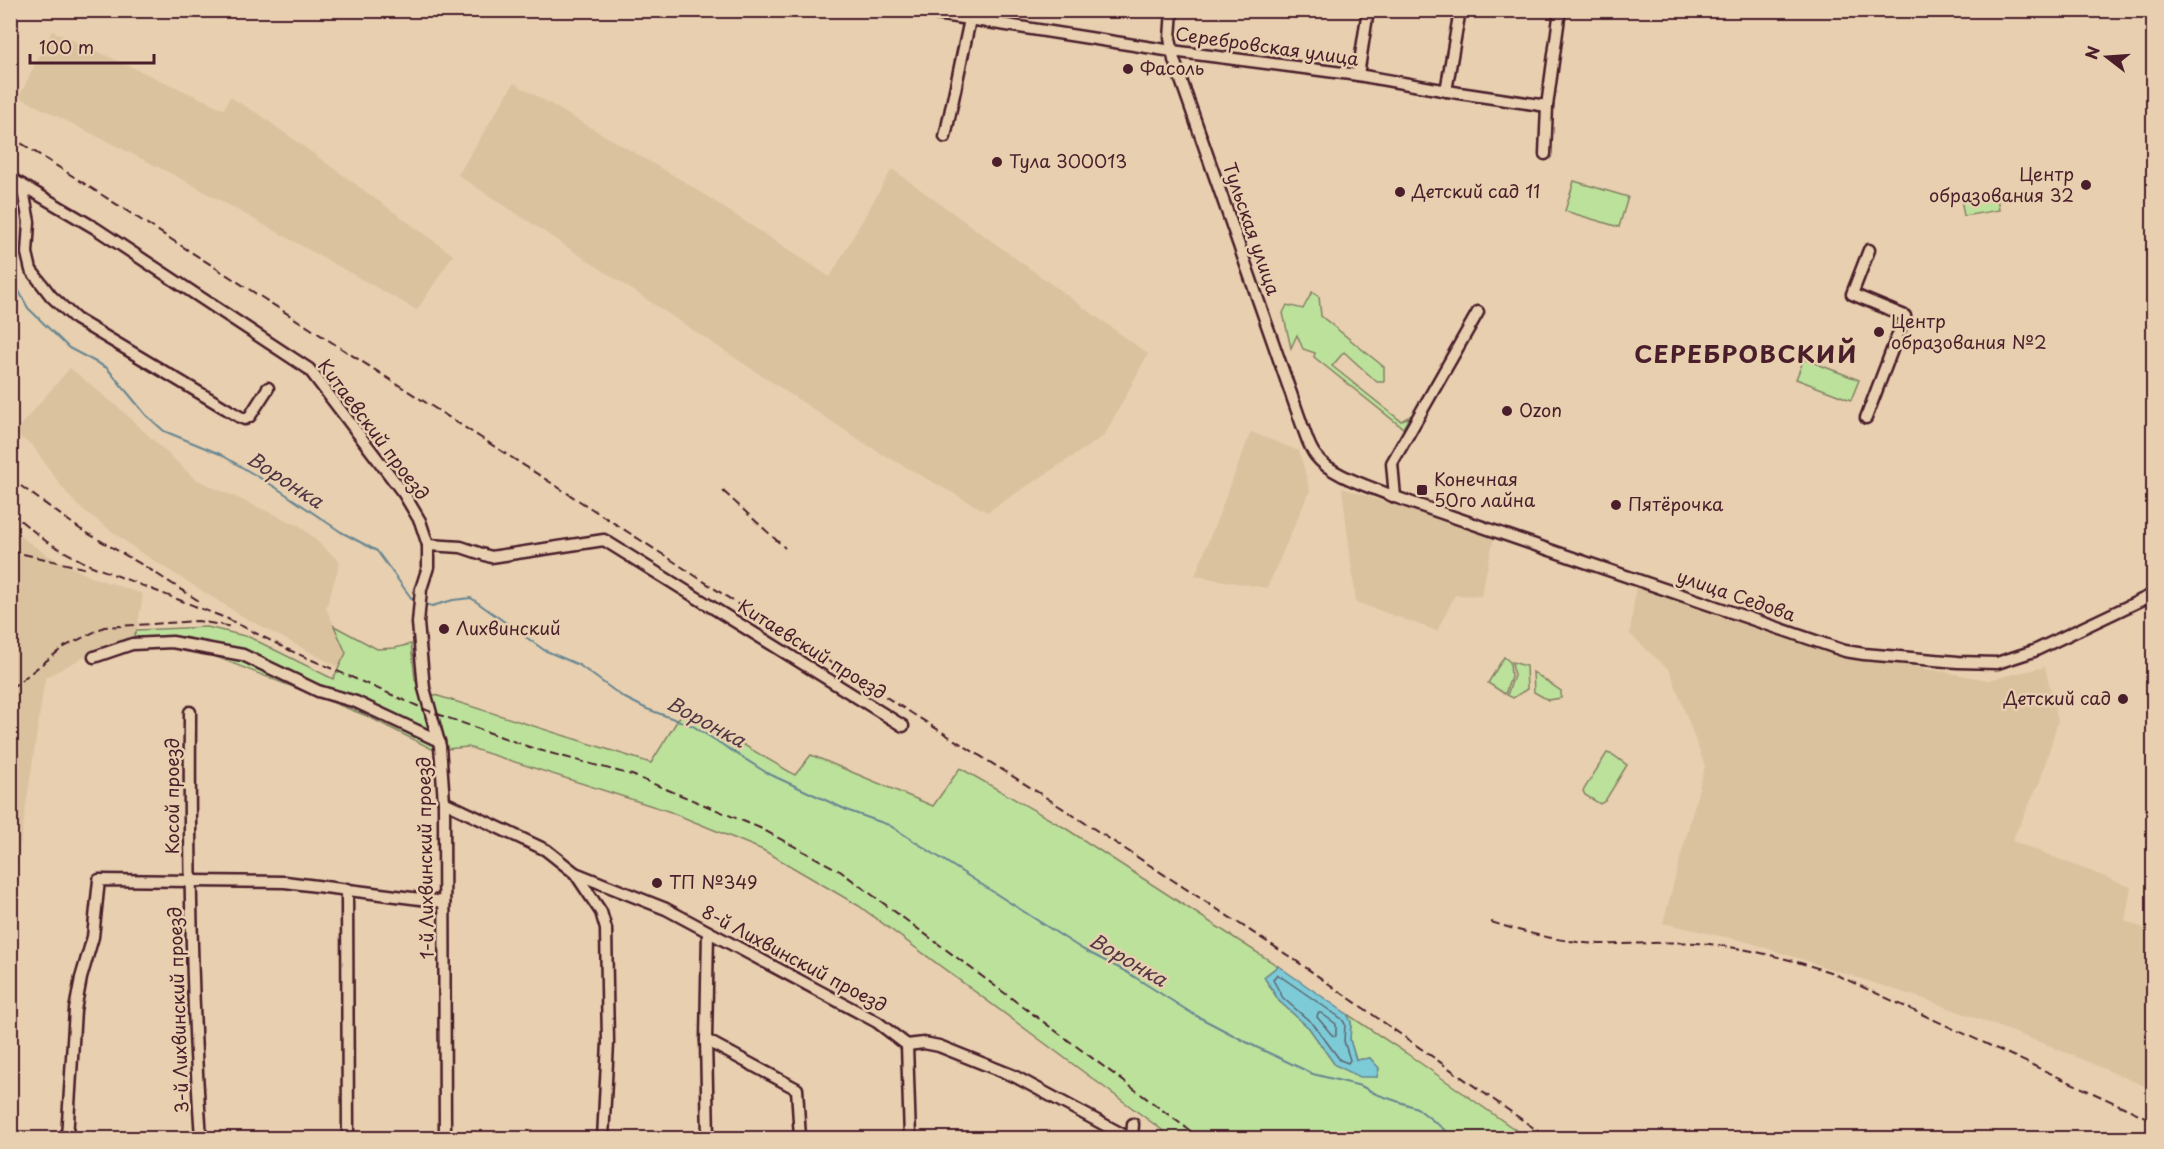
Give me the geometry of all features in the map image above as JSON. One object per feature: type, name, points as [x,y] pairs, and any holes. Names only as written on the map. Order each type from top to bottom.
[{"type":"street","name":"Серебровская улица","points":[[911,10],[972,15],[1172,51],[1358,75],[1547,106]]},
{"type":"street","name":"Тульская улица","points":[[1172,10],[1172,51],[1274,349],[1315,455]]},
{"type":"street","points":[[1358,75],[1368,10]]},
{"type":"street","points":[[1446,91],[1460,10]]},
{"type":"street","points":[[1545,154],[1547,106],[1560,10]]},
{"type":"street","points":[[945,137],[972,15]]},
{"type":"street","name":"Китаевский проезд","points":[[10,178],[95,228],[309,369],[404,494],[420,521],[428,545],[461,547],[491,556],[604,540],[903,726]]},
{"type":"street","points":[[22,185],[29,222],[27,253],[31,270],[51,296],[76,319],[245,419],[250,416],[268,388]]},
{"type":"street","points":[[1866,417],[1905,316],[1852,294],[1869,250]]},
{"type":"street","points":[[1395,497],[1392,463],[1478,312]]},
{"type":"street","name":"улица Седова","points":[[1315,455],[1342,475],[1395,497],[1845,651],[1958,662],[1997,663],[2034,651],[2154,594]]},
{"type":"street","name":"1-й Лихвинский проезд","points":[[428,545],[428,567],[421,589],[418,615],[422,678],[429,711],[439,741],[444,802],[445,1138]]},
{"type":"street","points":[[94,657],[132,644],[172,642],[243,654],[318,691],[356,702],[439,741]]},
{"type":"street","name":"Косой проезд","points":[[190,712],[191,881]]},
{"type":"street","name":"8-й Лихвинский проезд","points":[[444,802],[546,850],[575,873],[652,902],[877,1022],[907,1044]]},
{"type":"street","points":[[575,873],[601,912],[606,929],[608,1043],[603,1138]]},
{"type":"street","points":[[67,1138],[75,1010],[81,978],[93,937],[99,880],[285,882],[444,902]]},
{"type":"street","name":"3-й Лихвинский проезд","points":[[191,881],[195,1042],[201,1138]]},
{"type":"street","points":[[347,889],[348,1138]]},
{"type":"street","points":[[708,932],[706,1040],[708,1138]]},
{"type":"street","points":[[706,1040],[797,1089],[800,1138]]},
{"type":"street","points":[[910,1138],[907,1044],[935,1045],[980,1061],[1014,1076],[1131,1138],[1133,1124]]},
{"type":"shaded area","points":[[52,31],[224,109],[230,97],[260,115],[453,255],[417,310],[180,178],[19,97]]},
{"type":"shaded area","points":[[514,83],[683,181],[830,277],[892,169],[1148,354],[1104,436],[987,512],[875,450],[458,175]]},
{"type":"shaded area","points":[[70,368],[119,408],[195,479],[300,526],[340,562],[326,608],[346,653],[340,668],[242,616],[137,550],[77,505],[32,445],[14,433]]},
{"type":"shaded area","points":[[1251,432],[1299,451],[1310,490],[1267,588],[1195,576]]},
{"type":"shaded area","points":[[1342,488],[1494,537],[1481,596],[1455,595],[1437,631],[1356,602]]},
{"type":"shaded area","points":[[11,530],[47,555],[91,577],[143,594],[137,630],[131,640],[96,650],[45,678],[11,907]]},
{"type":"shaded area","points":[[1636,584],[1751,625],[1878,660],[1988,680],[2045,667],[2058,721],[2040,781],[2012,841],[2131,887],[2125,921],[2153,932],[2154,1034],[2148,1032],[2145,1057],[2147,1087],[2048,1045],[1930,1001],[1748,942],[1663,923],[1705,766],[1670,671],[1630,634]]},
{"type":"green space","points":[[1574,181],[1628,197],[1619,227],[1565,211]]},
{"type":"green space","points":[[1996,192],[1999,210],[1964,216],[1961,198]]},
{"type":"green space","points":[[1312,292],[1319,297],[1321,316],[1384,367],[1384,382],[1377,382],[1344,352],[1332,366],[1401,421],[1410,416],[1403,428],[1314,357],[1315,353],[1303,349],[1297,335],[1291,348],[1283,313],[1287,305],[1303,309]]},
{"type":"green space","points":[[1804,359],[1859,380],[1851,400],[1796,379]]},
{"type":"green space","points":[[334,626],[377,649],[411,644],[415,679],[420,693],[435,695],[651,763],[684,710],[795,775],[811,755],[933,806],[960,768],[1065,828],[1278,966],[1264,977],[1279,1001],[1309,1028],[1335,1065],[1377,1077],[1379,1069],[1370,1058],[1356,1060],[1350,1040],[1351,1022],[1347,1014],[1527,1138],[1173,1138],[859,906],[763,850],[668,811],[468,747],[434,750],[367,716],[168,638],[132,640],[137,630],[207,627],[249,637],[333,679],[346,653]]},
{"type":"green space","points":[[1504,657],[1510,662],[1511,677],[1505,694],[1488,683]]},
{"type":"green space","points":[[1512,662],[1526,666],[1527,689],[1513,698],[1507,695],[1514,676]]},
{"type":"green space","points":[[1533,672],[1561,691],[1561,698],[1548,700],[1534,692]]},
{"type":"green space","points":[[1607,753],[1627,765],[1605,801],[1600,804],[1585,795],[1583,791]]},
{"type":"water","points":[[1278,966],[1347,1014],[1351,1022],[1350,1040],[1356,1060],[1370,1058],[1379,1068],[1377,1077],[1360,1077],[1335,1065],[1309,1028],[1279,1001],[1264,977]]},
{"type":"waterway","name":"Воронка","points":[[10,268],[12,278],[28,308],[69,348],[107,368],[146,415],[164,431],[220,454],[275,487],[341,532],[377,551],[412,599],[417,601]]},
{"type":"waterway","name":"Воронка","points":[[422,603],[432,606],[471,598],[544,650],[579,665],[623,697],[647,709],[693,726],[767,773],[849,811],[889,825],[1082,949],[1125,971],[1193,1014],[1313,1074],[1361,1086],[1376,1094],[1417,1108],[1455,1138]]},
{"type":"railway","points":[[10,136],[745,609],[1033,789],[1295,960],[1548,1138]]},
{"type":"railway","points":[[10,478],[80,529],[199,601]]},
{"type":"railway","points":[[723,491],[785,548]]},
{"type":"railway","points":[[10,512],[47,542],[87,564],[228,619],[289,650],[429,711],[535,749],[632,775],[760,828],[840,871],[1200,1138]]},
{"type":"railway","points":[[10,551],[88,569]]},
{"type":"railway","points":[[10,689],[64,647],[104,627],[198,621],[233,627]]},
{"type":"railway","points":[[1491,922],[1517,930],[1585,943],[1682,942],[1724,946],[1815,967],[2154,1121]]},
{"type":"place","name":"Фасоль","points":[[1128,69]]},
{"type":"place","name":"Тула 300013","points":[[997,162]]},
{"type":"place","name":"Центр образования 32","points":[[2086,185]]},
{"type":"place","name":"Детский сад 11","points":[[1400,192]]},
{"type":"place","name":"Центр образования №2","points":[[1879,332]]},
{"type":"place","name":"Ozon","points":[[1507,411]]},
{"type":"place","name":"Конечная 50го лайна","points":[[1422,490]]},
{"type":"place","name":"Пятёрочка","points":[[1616,505]]},
{"type":"place","name":"Лихвинский","points":[[444,629]]},
{"type":"place","name":"Детский сад","points":[[2123,699]]},
{"type":"place","name":"ТП №349","points":[[657,883]]},
{"type":"district","name":"СЕРЕБРОВСКИЙ","points":[[1746,355]]}]
